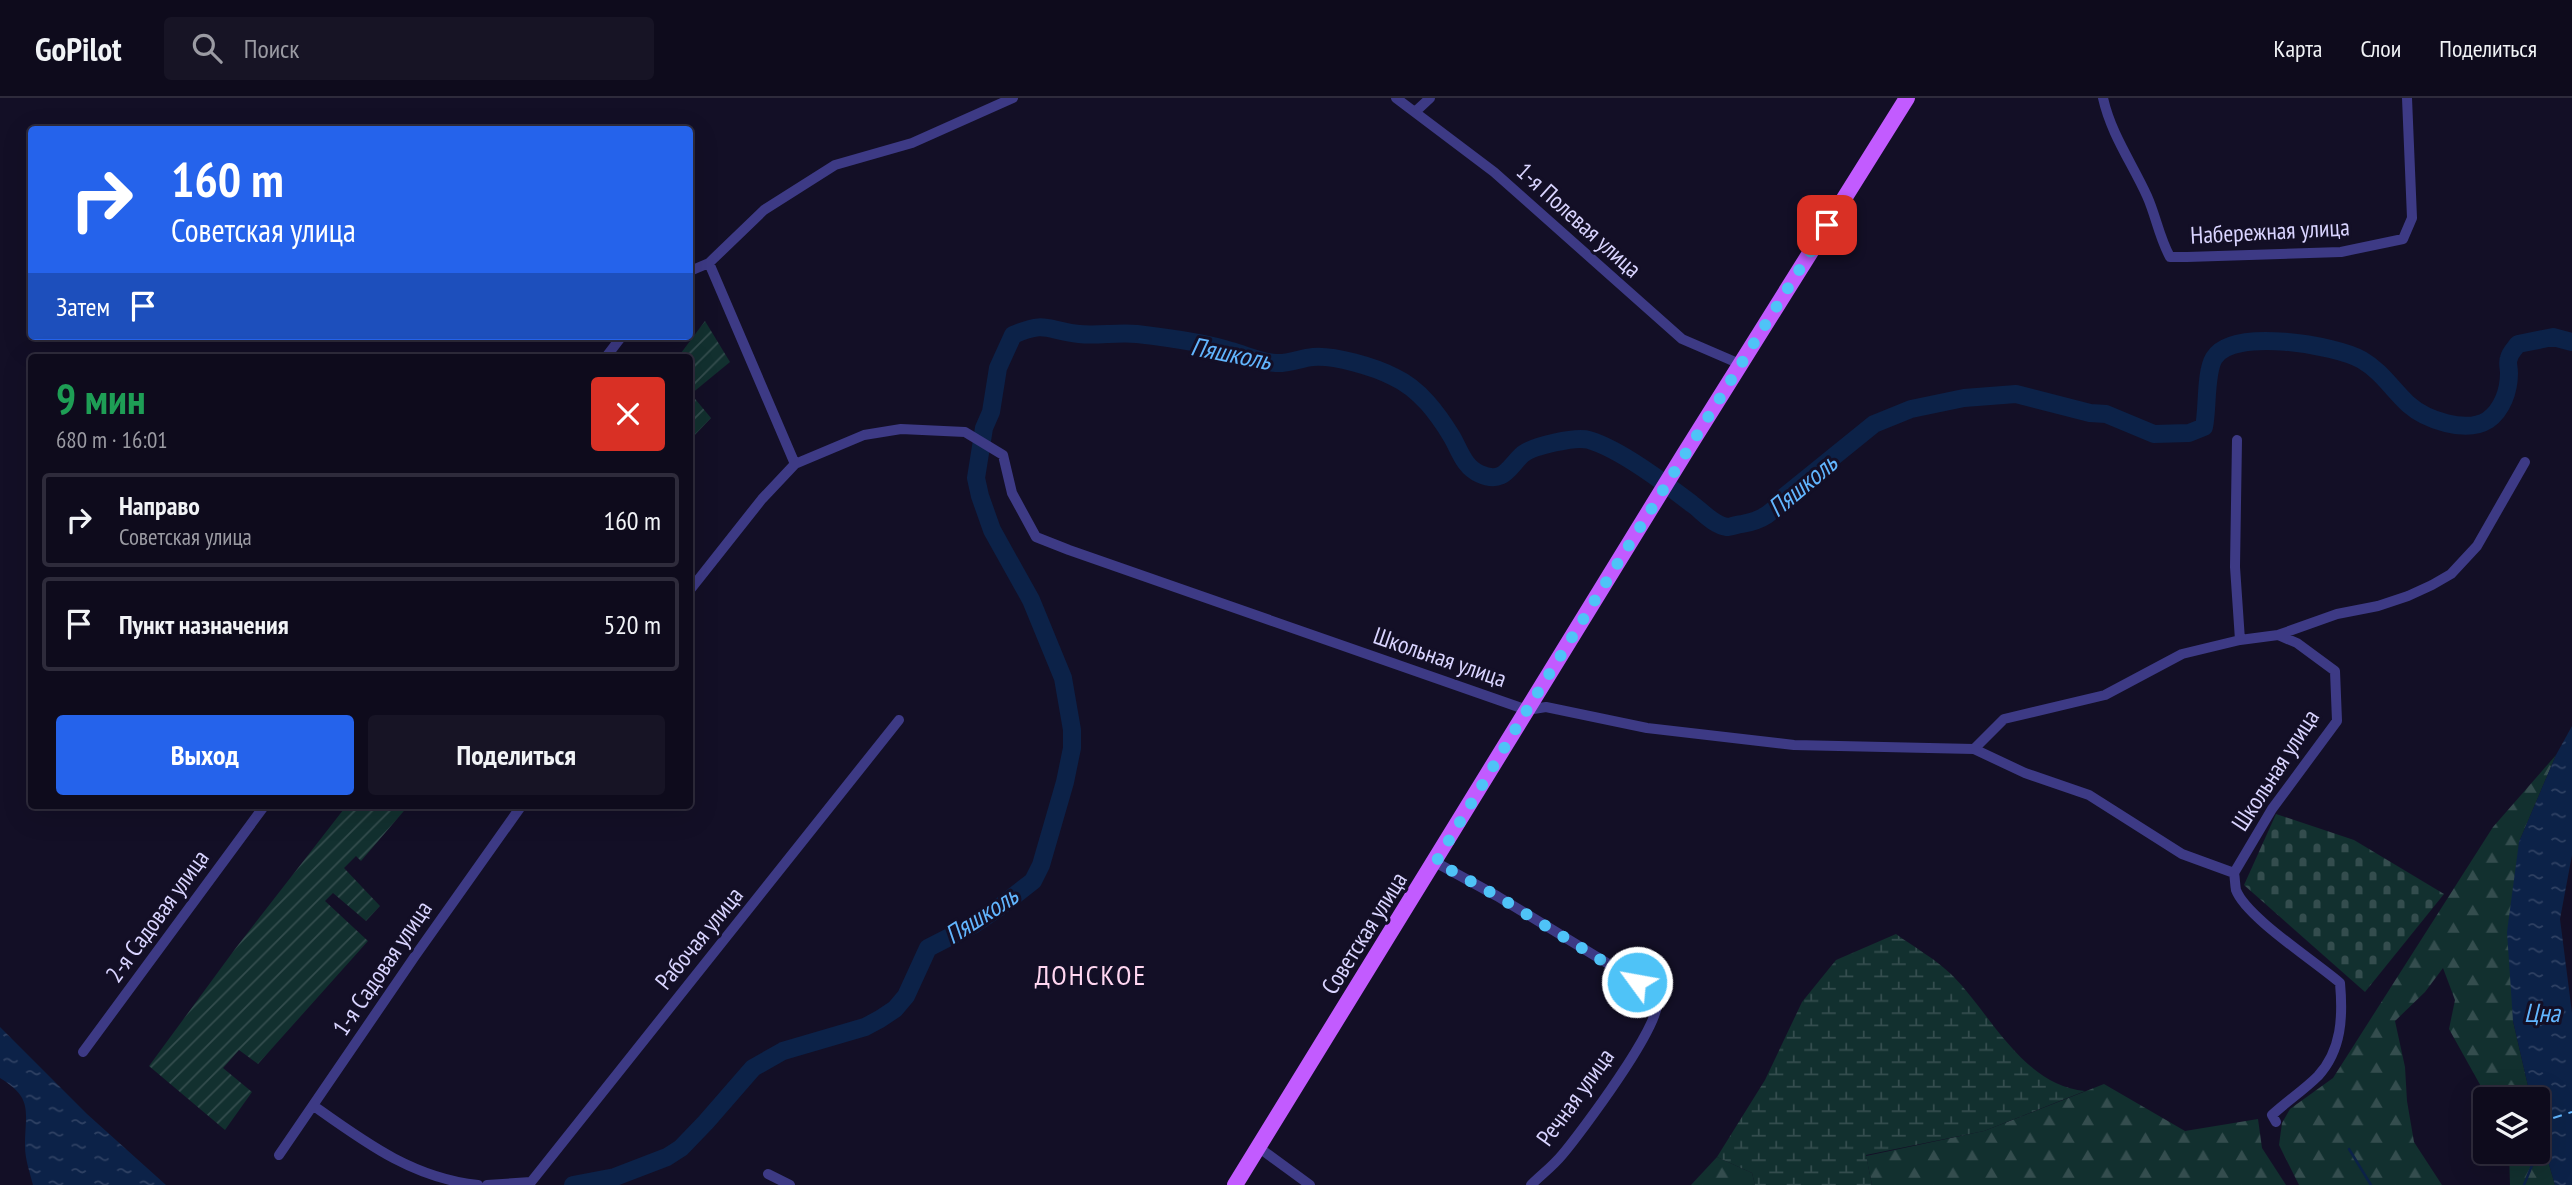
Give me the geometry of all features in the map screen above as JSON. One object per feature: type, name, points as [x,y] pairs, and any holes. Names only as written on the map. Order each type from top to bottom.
[{"type":"main road","name":"Советская улица","points":[[1236,1185],[1683,456],[1907,98]]},
{"type":"street","points":[[693,270],[709,263],[764,210],[835,165],[912,143],[1013,98]]},
{"type":"street","name":"1-я Полевая улица","points":[[1396,98],[1494,172],[1682,339],[1740,364]]},
{"type":"street","points":[[1415,112],[1430,98]]},
{"type":"street","name":"Набережная улица","points":[[2103,98],[2113,131],[2149,199],[2162,243],[2170,257],[2187,257],[2341,252],[2403,239],[2412,218],[2407,98]]},
{"type":"street","points":[[693,586],[762,499],[795,464],[709,263]]},
{"type":"street","points":[[608,354],[619,340]]},
{"type":"street","name":"Школьная улица","points":[[795,464],[864,435],[901,429],[965,432],[1003,455],[1012,493],[1037,537],[1527,710],[1546,707],[1647,728],[1794,745],[1974,749],[2025,773],[2089,795],[2182,854],[2234,873],[2272,809],[2337,721],[2335,671],[2297,643],[2278,635]]},
{"type":"street","points":[[2237,440],[2235,567],[2240,640]]},
{"type":"street","points":[[1974,749],[2004,719],[2105,695],[2182,654],[2240,640],[2278,635],[2337,614],[2378,606],[2408,596],[2451,574],[2477,546],[2525,462]]},
{"type":"street","name":"Рабочая улица","points":[[531,1183],[899,720]]},
{"type":"street","name":"2-я Садовая улица","points":[[83,1052],[262,809]]},
{"type":"street","name":"1-я Садовая улица","points":[[279,1155],[519,809]]},
{"type":"street","name":"Речная улица","points":[[1436,862],[1637,982],[1657,1000],[1657,1012],[1605,1099],[1561,1156],[1531,1185]]},
{"type":"street","points":[[2234,873],[2236,890],[2246,905],[2296,950],[2317,963],[2340,983],[2343,1016],[2335,1051],[2318,1076],[2272,1115],[2276,1122]]},
{"type":"street","points":[[314,1106],[364,1142],[400,1162],[451,1182],[478,1185]]},
{"type":"street","points":[[1258,1147],[1310,1185]]},
{"type":"street","points":[[768,1174],[790,1185]]},
{"type":"street","points":[[487,1185],[531,1183]]},
{"type":"green space","points":[[705,321],[730,362],[693,392],[693,354],[680,354]]},
{"type":"green space","points":[[693,396],[711,418],[693,437]]},
{"type":"green space","points":[[2556,755],[2519,842],[2513,1021],[2528,1087],[2481,1087],[2449,1029],[2455,1000],[2443,968],[2425,992],[2395,1021],[2405,1067],[2414,1142],[2442,1185],[2299,1185],[2279,1145],[2282,1123],[2290,1109],[2333,1078],[2493,827]]},
{"type":"green space","points":[[344,809],[406,809],[361,861],[356,856],[344,868],[380,906],[366,921],[333,893],[325,901],[368,941],[258,1064],[239,1050],[223,1068],[252,1092],[225,1130],[149,1066],[235,949]]},
{"type":"green space","points":[[2276,814],[2354,840],[2444,894],[2365,992],[2244,885]]},
{"type":"green space","points":[[1896,934],[1953,976],[2026,1063],[2063,1086],[2085,1091],[1984,1131],[1866,1155],[1872,1185],[1755,1185],[1752,1173],[1717,1157],[1765,1080],[1802,1002],[1836,960]]},
{"type":"green space","points":[[2104,1084],[2185,1131],[2258,1119],[2262,1148],[2286,1185],[1872,1185],[1866,1156],[1984,1131]]},
{"type":"green space","points":[[1717,1157],[1752,1173],[1755,1185],[1691,1185]]},
{"type":"green space","points":[[2509,1164],[2549,1164],[2555,1185],[2510,1185]]},
{"type":"water","name":"Цна","points":[[2572,726],[2572,855],[2560,919],[2572,1013],[2572,1185],[2555,1185],[2549,1164],[2550,1087],[2528,1087],[2513,1021],[2507,932],[2519,842],[2556,755]]},
{"type":"water","points":[[0,1027],[87,1114],[166,1185],[33,1185],[25,1151],[26,1115],[23,1100],[0,1078]]},
{"type":"waterway","name":"Пяшколь","points":[[573,1185],[615,1177],[667,1157],[681,1148],[753,1068],[783,1051],[865,1027],[880,1019],[895,1009],[906,996],[928,948],[973,925],[1033,881],[1041,865],[1065,782],[1072,748],[1072,730],[1063,678],[1031,600],[992,530],[976,478],[998,368],[1013,335],[1040,327],[1079,334],[1137,334],[1209,345],[1276,363],[1322,357],[1354,362],[1394,377],[1420,395],[1441,420],[1466,463],[1480,474],[1488,477],[1500,476],[1523,454],[1545,445],[1575,439],[1589,440],[1628,459],[1712,521],[1727,527],[1767,515],[1785,496],[1874,424],[1911,409],[1964,398],[2016,394],[2090,413],[2106,414],[2154,434],[2189,433],[2204,427],[2209,372],[2214,358],[2224,349],[2241,343],[2262,341],[2308,345],[2349,354],[2375,369],[2416,410],[2435,420],[2469,426],[2488,420],[2504,400],[2508,387],[2508,360],[2518,344],[2553,337],[2572,342]]},
{"type":"waterway","points":[[2349,1149],[2371,1185]]},
{"type":"waterway","points":[[2524,1185],[2533,1163],[2551,1158]]},
{"type":"ferry route","points":[[2550,1119],[2572,1112]]},
{"type":"district","name":"ДОНСКОЕ","points":[[1091,974]]},
{"type":"route","points":[[1637,982],[1436,862],[1827,225]]}]
